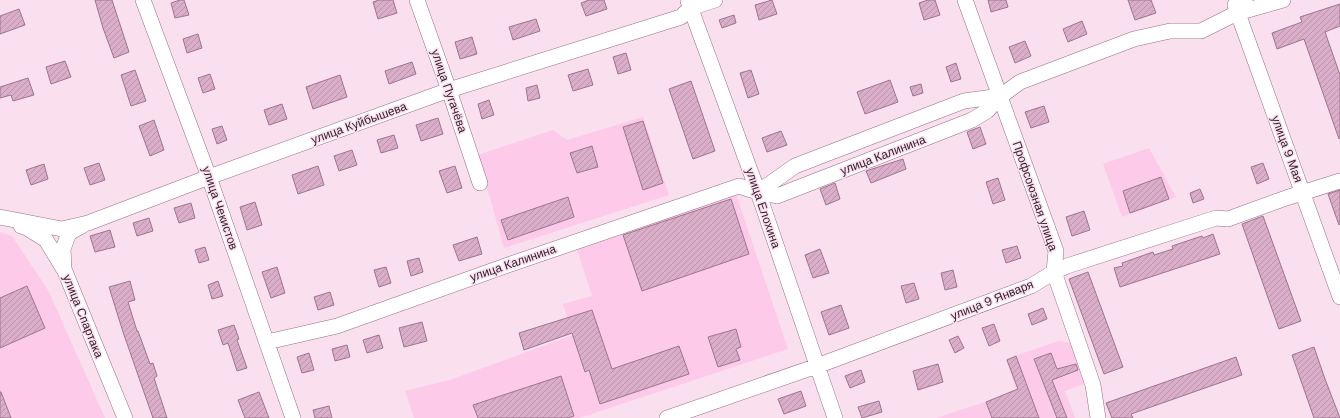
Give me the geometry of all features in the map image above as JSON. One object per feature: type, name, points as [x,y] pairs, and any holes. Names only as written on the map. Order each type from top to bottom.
[{"type":"street","name":"улица Чекистов","points":[[143,0],[209,177],[293,418]]},
{"type":"street","name":"улица Пугачёва","points":[[417,0],[450,90],[480,183]]},
{"type":"street","name":"улица Куйбышева","points":[[0,218],[62,229],[88,223],[209,177],[450,90],[681,18],[689,4],[715,0]]},
{"type":"street","name":"Профсоюзная улица","points":[[965,0],[1056,251],[1054,272],[1094,385],[1098,418]]},
{"type":"street","points":[[1235,6],[1245,0]]},
{"type":"street","name":"улица Калинина","points":[[267,342],[337,326],[508,265],[739,186],[777,196],[972,120],[988,111],[1001,96],[1020,82],[1134,39],[1170,31],[1200,31],[1235,6],[1283,0]]},
{"type":"street","name":"улица Елохина","points":[[689,4],[758,192],[835,418]]},
{"type":"street","name":"улица 9 Мая","points":[[1235,6],[1340,297]]},
{"type":"street","name":"улица Калинина","points":[[758,192],[794,166],[964,101],[1001,96]]},
{"type":"street","name":"улица 9 Января","points":[[667,418],[817,366],[1031,286],[1054,272],[1216,218],[1228,219],[1340,181]]},
{"type":"street","points":[[0,218],[27,228],[46,240],[64,269]]},
{"type":"street","name":"улица Спартака","points":[[88,223],[69,234],[63,249],[64,269],[125,418]]},
{"type":"shaded area","points":[[643,117],[669,195],[504,248],[478,155],[553,130],[567,140]]},
{"type":"shaded area","points":[[1149,148],[1176,197],[1122,217],[1103,164]]},
{"type":"shaded area","points":[[736,194],[788,349],[579,418],[414,418],[405,391],[450,380],[573,335],[563,304],[592,296],[576,246]]},
{"type":"shaded area","points":[[0,232],[12,236],[48,290],[105,418],[0,418]]},
{"type":"shaded area","points":[[1059,341],[1071,343],[1084,384],[1065,391],[1075,418],[936,418],[985,402],[1016,389],[1006,359]]},
{"type":"building","points":[[95,0],[112,0],[129,52],[114,58]]},
{"type":"building","points":[[184,0],[189,15],[175,18],[171,3]]},
{"type":"building","points":[[379,0],[393,0],[397,13],[378,19],[373,2]]},
{"type":"building","points":[[589,0],[604,0],[607,9],[586,16],[581,3]]},
{"type":"building","points":[[772,0],[777,14],[759,20],[755,5]]},
{"type":"building","points":[[928,0],[935,0],[940,15],[924,20],[919,3]]},
{"type":"building","points":[[988,0],[1006,0],[1008,7],[991,12]]},
{"type":"building","points":[[1128,0],[1151,0],[1156,13],[1135,20]]},
{"type":"building","points":[[1340,4],[1340,26],[1325,32],[1340,75],[1339,139],[1304,39],[1277,49],[1272,33],[1302,22],[1300,17]]},
{"type":"building","points":[[19,9],[25,25],[0,34],[0,16]]},
{"type":"building","points":[[734,15],[736,23],[722,28],[719,20]]},
{"type":"building","points":[[536,19],[540,31],[513,40],[509,27]]},
{"type":"building","points":[[1082,21],[1087,34],[1068,42],[1063,29]]},
{"type":"building","points":[[198,34],[202,48],[187,53],[183,39]]},
{"type":"building","points":[[472,37],[477,54],[460,59],[455,42]]},
{"type":"building","points":[[1025,41],[1031,56],[1015,63],[1009,47]]},
{"type":"building","points":[[626,53],[631,70],[618,74],[613,57]]},
{"type":"building","points":[[65,61],[71,77],[51,84],[46,67]]},
{"type":"building","points":[[412,62],[416,74],[389,84],[385,71]]},
{"type":"building","points":[[956,63],[961,79],[951,82],[946,67]]},
{"type":"building","points":[[588,69],[593,85],[573,91],[568,75]]},
{"type":"building","points":[[135,70],[146,101],[131,106],[121,75]]},
{"type":"building","points":[[751,70],[759,94],[748,98],[740,73]]},
{"type":"building","points":[[210,74],[215,89],[203,93],[198,78]]},
{"type":"building","points":[[340,75],[347,97],[313,109],[306,87]]},
{"type":"building","points":[[28,78],[34,95],[13,101],[11,95],[0,98],[0,87]]},
{"type":"building","points":[[890,80],[898,102],[865,114],[857,92]]},
{"type":"building","points":[[691,81],[715,151],[693,159],[669,89]]},
{"type":"building","points":[[921,84],[923,93],[913,96],[910,87]]},
{"type":"building","points":[[537,85],[540,98],[528,101],[526,88]]},
{"type":"building","points":[[489,100],[494,115],[482,119],[478,104]]},
{"type":"building","points":[[282,104],[287,119],[269,125],[264,110]]},
{"type":"building","points":[[1044,106],[1049,122],[1031,128],[1025,112]]},
{"type":"building","points":[[438,118],[443,134],[421,141],[416,125]]},
{"type":"building","points":[[154,120],[164,150],[150,156],[139,126]]},
{"type":"building","points":[[643,121],[663,183],[643,190],[623,127]]},
{"type":"building","points":[[222,126],[227,140],[217,144],[212,129]]},
{"type":"building","points":[[980,127],[986,144],[973,149],[967,132]]},
{"type":"building","points":[[781,131],[787,145],[767,152],[762,138]]},
{"type":"building","points":[[394,135],[398,148],[381,153],[377,140]]},
{"type":"building","points":[[592,146],[598,167],[577,173],[570,153]]},
{"type":"building","points":[[352,150],[357,165],[339,171],[334,156]]},
{"type":"building","points":[[903,159],[906,169],[871,183],[866,171]]},
{"type":"building","points":[[99,163],[105,180],[90,185],[84,168]]},
{"type":"building","points":[[1263,163],[1269,179],[1257,184],[1251,167]]},
{"type":"building","points":[[44,164],[48,179],[31,185],[26,170]]},
{"type":"building","points":[[318,166],[324,185],[298,194],[292,175]]},
{"type":"building","points":[[455,166],[462,188],[447,193],[439,171]]},
{"type":"building","points":[[1161,177],[1169,199],[1130,213],[1123,191]]},
{"type":"building","points":[[998,178],[1005,200],[993,204],[986,182]]},
{"type":"building","points":[[835,183],[840,199],[826,205],[820,189]]},
{"type":"building","points":[[1200,189],[1204,199],[1193,203],[1190,193]]},
{"type":"building","points":[[1340,190],[1340,224],[1339,225],[1328,194]]},
{"type":"building","points":[[568,197],[574,217],[508,240],[501,220]]},
{"type":"building","points":[[731,199],[749,254],[642,291],[623,235]]},
{"type":"building","points":[[255,202],[262,225],[247,230],[240,207]]},
{"type":"building","points":[[191,203],[195,218],[179,223],[174,208]]},
{"type":"building","points":[[1084,211],[1090,230],[1072,236],[1066,217]]},
{"type":"building","points":[[1263,216],[1301,321],[1279,329],[1242,224]]},
{"type":"building","points":[[149,218],[153,231],[137,236],[133,223]]},
{"type":"building","points":[[110,230],[115,247],[95,252],[90,236]]},
{"type":"building","points":[[1213,234],[1220,254],[1120,287],[1114,268],[1123,266],[1122,263],[1153,252],[1154,255],[1173,249],[1172,246]]},
{"type":"building","points":[[477,237],[482,254],[459,261],[453,245]]},
{"type":"building","points":[[1017,246],[1021,258],[1006,263],[1002,250]]},
{"type":"building","points":[[205,247],[209,260],[199,263],[195,250]]},
{"type":"building","points":[[820,249],[829,273],[813,278],[805,255]]},
{"type":"building","points":[[419,258],[423,272],[411,276],[407,261]]},
{"type":"building","points":[[277,267],[285,293],[271,298],[262,272]]},
{"type":"building","points":[[386,267],[391,283],[379,287],[374,270]]},
{"type":"building","points":[[953,270],[957,287],[945,290],[941,273]]},
{"type":"building","points":[[1088,272],[1123,367],[1104,374],[1069,279]]},
{"type":"building","points":[[130,281],[135,300],[128,302],[137,331],[150,364],[153,363],[157,376],[154,378],[167,418],[153,418],[109,287]]},
{"type":"building","points":[[218,281],[223,296],[212,299],[208,285]]},
{"type":"building","points":[[914,283],[919,299],[906,303],[901,286]]},
{"type":"building","points":[[27,286],[45,328],[0,348],[0,298]]},
{"type":"building","points":[[330,292],[334,305],[318,310],[314,297]]},
{"type":"building","points":[[841,305],[849,328],[829,335],[821,312]]},
{"type":"building","points":[[1043,308],[1047,319],[1032,325],[1028,314]]},
{"type":"building","points":[[592,310],[612,369],[679,346],[689,374],[600,404],[589,370],[585,372],[572,333],[524,350],[519,333]]},
{"type":"building","points":[[422,322],[427,341],[404,347],[399,328]]},
{"type":"building","points":[[994,324],[1000,341],[989,346],[982,328]]},
{"type":"building","points":[[234,325],[239,339],[237,340],[247,368],[237,371],[228,343],[223,345],[218,330]]},
{"type":"building","points":[[736,329],[741,347],[736,349],[740,360],[718,367],[708,337]]},
{"type":"building","points":[[379,335],[383,348],[367,353],[363,340]]},
{"type":"building","points":[[958,336],[964,348],[955,353],[949,340]]},
{"type":"building","points":[[347,345],[350,357],[335,361],[332,349]]},
{"type":"building","points":[[1314,347],[1340,418],[1314,418],[1292,355]]},
{"type":"building","points":[[309,353],[314,370],[302,373],[297,357]]},
{"type":"building","points":[[1051,353],[1057,369],[1076,364],[1078,370],[1052,380],[1067,418],[1057,418],[1034,359]]},
{"type":"building","points":[[1016,356],[1039,418],[992,418],[986,402],[1018,389],[1007,360]]},
{"type":"building","points":[[1236,357],[1242,375],[1131,414],[1133,418],[1112,418],[1106,403]]},
{"type":"building","points":[[938,364],[943,382],[918,390],[913,371]]},
{"type":"building","points":[[861,370],[865,382],[850,388],[845,376]]},
{"type":"building","points":[[561,376],[574,416],[568,418],[478,418],[473,405]]},
{"type":"building","points":[[801,391],[806,406],[784,414],[778,399]]},
{"type":"building","points":[[1,392],[11,418],[0,418]]},
{"type":"building","points":[[259,392],[269,418],[245,418],[238,400]]},
{"type":"building","points":[[879,401],[882,412],[862,418],[858,407]]},
{"type":"building","points":[[329,406],[332,418],[315,418],[313,410]]}]
